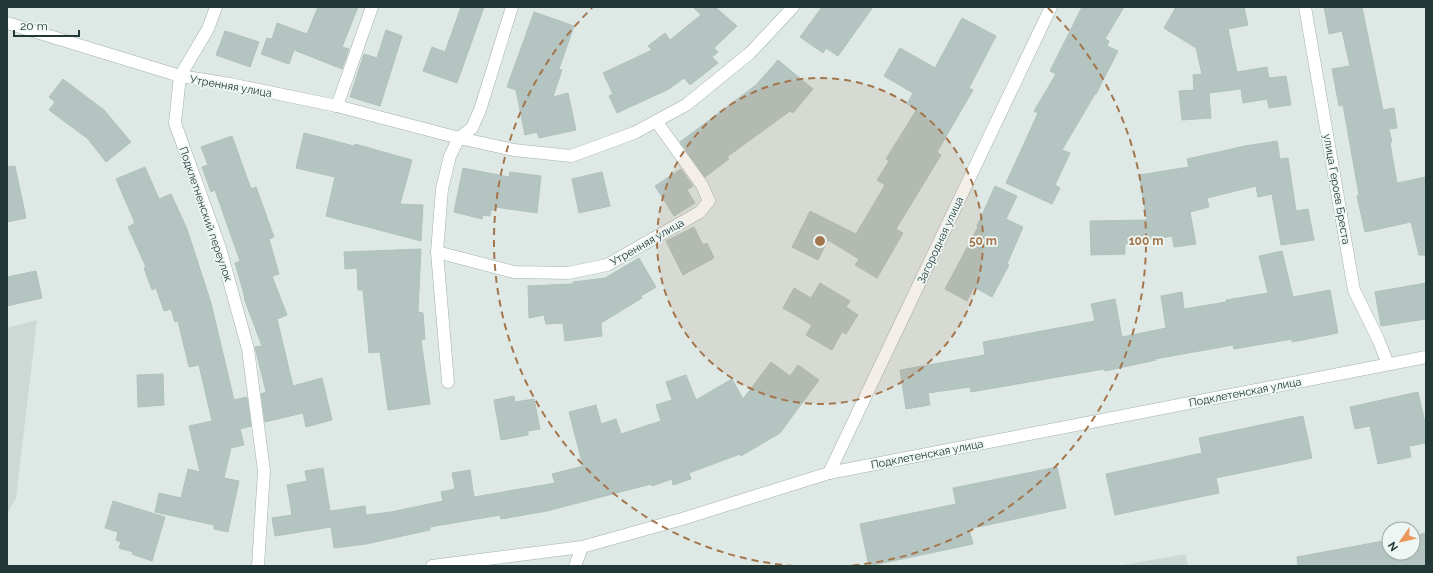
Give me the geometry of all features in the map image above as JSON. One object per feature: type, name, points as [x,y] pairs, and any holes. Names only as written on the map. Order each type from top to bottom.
[{"type":"street","points":[[180,76],[208,29],[216,7]]},
{"type":"street","points":[[337,106],[372,7]]},
{"type":"street","points":[[448,382],[437,252],[442,189],[450,156],[459,138],[472,128],[480,110],[512,7]]},
{"type":"street","name":"Утренняя улица","points":[[7,23],[180,76],[230,84],[337,106],[459,138],[514,150],[571,156],[634,133],[686,105],[750,53],[793,7]]},
{"type":"street","name":"Загородная улица","points":[[829,473],[1051,7]]},
{"type":"street","name":"улица Героев Бреста","points":[[1306,7],[1354,290],[1378,339],[1388,364]]},
{"type":"street","name":"Подклетненский переулок","points":[[180,76],[175,123],[220,248],[248,349],[264,471],[258,566]]},
{"type":"street","name":"Утренняя улица","points":[[437,252],[514,272],[568,273],[607,265],[700,212],[709,201],[702,185],[656,121]]},
{"type":"street","name":"Подклетенская улица","points":[[432,566],[582,547],[682,519],[829,473],[1426,357]]},
{"type":"street","points":[[575,566],[582,547]]},
{"type":"shaded area","points":[[37,320],[16,498],[7,514],[7,328]]},
{"type":"shaded area","points":[[1186,554],[1188,566],[1117,566]]},
{"type":"building","points":[[318,7],[358,7],[342,47],[349,49],[342,69],[294,50],[289,64],[261,54],[267,38],[272,39],[277,23],[307,34]]},
{"type":"building","points":[[461,7],[484,7],[457,83],[423,71],[432,47],[445,52]]},
{"type":"building","points":[[693,7],[715,7],[737,26],[714,48],[718,52],[712,57],[718,63],[690,85],[684,78],[669,89],[617,113],[609,96],[613,94],[603,73],[652,50],[648,46],[665,33],[670,40],[701,15]]},
{"type":"building","points":[[822,7],[873,7],[838,56],[826,48],[823,53],[800,37]]},
{"type":"building","points":[[1082,7],[1124,7],[1105,39],[1109,41],[1107,46],[1118,51],[1096,94],[1062,150],[1070,153],[1055,185],[1060,188],[1052,204],[1006,183],[1038,113],[1034,111],[1056,74],[1050,71]]},
{"type":"building","points":[[1176,7],[1244,7],[1248,25],[1228,29],[1237,72],[1267,67],[1269,78],[1286,76],[1291,105],[1269,108],[1267,99],[1243,103],[1241,89],[1209,93],[1211,118],[1182,120],[1179,91],[1194,90],[1193,75],[1202,74],[1196,48],[1164,28]]},
{"type":"building","points":[[1324,7],[1362,7],[1383,110],[1394,108],[1397,128],[1389,129],[1397,183],[1426,177],[1426,255],[1419,255],[1411,222],[1365,232],[1357,196],[1359,195],[1343,105],[1339,106],[1332,69],[1350,66],[1342,31],[1329,34]]},
{"type":"building","points":[[534,12],[574,26],[559,69],[562,70],[553,97],[568,93],[576,130],[539,138],[537,132],[525,135],[516,90],[507,87]]},
{"type":"building","points":[[962,18],[996,36],[969,88],[973,90],[937,152],[941,155],[896,229],[903,233],[877,278],[855,265],[859,259],[828,240],[818,260],[792,247],[810,211],[856,234],[885,185],[877,180],[889,161],[886,159],[917,109],[907,104],[913,93],[884,76],[900,48],[935,68]]},
{"type":"building","points":[[386,30],[402,36],[380,106],[350,97],[364,54],[377,58]]},
{"type":"building","points":[[225,31],[259,42],[250,67],[216,55]]},
{"type":"building","points":[[778,60],[813,89],[793,113],[790,111],[727,157],[729,159],[705,177],[680,142],[756,85]]},
{"type":"building","points":[[63,79],[104,110],[131,142],[106,162],[88,139],[49,110],[55,102],[49,97]]},
{"type":"building","points":[[304,133],[354,146],[355,144],[412,160],[400,204],[423,205],[421,241],[326,216],[335,177],[296,168]]},
{"type":"building","points":[[232,136],[251,189],[256,187],[274,237],[269,239],[279,274],[272,276],[287,315],[277,319],[293,386],[322,378],[332,420],[306,427],[303,413],[265,422],[261,394],[266,392],[255,347],[262,346],[244,298],[235,263],[240,261],[215,190],[211,192],[202,167],[208,165],[201,147]]},
{"type":"building","points":[[1277,141],[1280,159],[1288,158],[1296,211],[1308,209],[1314,240],[1281,245],[1272,194],[1258,197],[1256,186],[1207,198],[1209,207],[1190,212],[1196,244],[1174,247],[1172,236],[1125,244],[1125,254],[1091,255],[1090,221],[1147,220],[1139,175],[1189,167],[1187,159],[1245,146]]},
{"type":"building","points":[[15,166],[26,218],[7,222],[7,167]]},
{"type":"building","points":[[145,167],[159,199],[171,194],[187,229],[211,303],[234,400],[247,397],[251,426],[240,429],[244,445],[231,448],[224,478],[239,481],[228,532],[214,529],[214,525],[155,512],[159,493],[181,498],[188,469],[200,472],[189,426],[212,421],[199,365],[189,367],[178,321],[175,322],[171,309],[164,311],[156,288],[152,290],[144,268],[146,267],[128,227],[135,223],[116,179]]},
{"type":"building","points":[[463,168],[509,177],[510,172],[541,176],[537,213],[495,207],[494,210],[491,210],[490,216],[483,215],[482,219],[454,212]]},
{"type":"building","points":[[681,169],[693,186],[687,190],[695,203],[674,216],[655,186]]},
{"type":"building","points":[[602,172],[610,206],[579,213],[572,179]]},
{"type":"building","points":[[995,186],[1017,196],[1006,219],[1023,227],[1007,264],[1009,265],[992,297],[974,287],[967,301],[945,289],[978,227],[977,226]]},
{"type":"building","points":[[694,227],[703,245],[707,243],[714,258],[683,275],[666,241]]},
{"type":"building","points":[[421,249],[418,312],[423,313],[425,339],[421,340],[430,404],[388,410],[380,352],[369,353],[363,290],[358,290],[357,268],[345,269],[344,252]]},
{"type":"building","points":[[1282,251],[1293,297],[1330,290],[1338,333],[1292,342],[1292,339],[1234,349],[1233,345],[1155,359],[1156,360],[1105,371],[1104,369],[971,392],[970,387],[928,393],[930,405],[906,409],[900,370],[985,355],[983,342],[1095,321],[1091,304],[1115,299],[1122,337],[1166,328],[1161,296],[1182,292],[1184,309],[1268,293],[1259,256]]},
{"type":"building","points":[[639,258],[656,287],[641,296],[642,298],[601,323],[602,336],[565,341],[563,323],[546,324],[544,315],[529,318],[528,286],[573,284],[573,282],[605,278]]},
{"type":"building","points":[[36,271],[42,298],[7,306],[7,277]]},
{"type":"building","points":[[820,283],[850,301],[846,307],[858,315],[846,334],[842,332],[832,350],[806,335],[812,325],[783,308],[794,288],[811,298]]},
{"type":"building","points":[[1426,283],[1426,319],[1381,326],[1375,292]]},
{"type":"building","points":[[771,362],[790,376],[798,365],[819,380],[780,433],[741,456],[740,454],[689,473],[691,479],[673,485],[672,479],[652,486],[651,484],[547,511],[501,519],[500,515],[430,527],[430,530],[366,544],[334,548],[331,527],[275,536],[272,518],[292,515],[287,485],[307,481],[305,471],[323,468],[330,511],[365,506],[366,515],[391,512],[443,501],[441,492],[455,489],[452,473],[470,470],[474,497],[555,483],[552,474],[583,466],[569,412],[596,405],[601,424],[616,419],[621,434],[661,421],[656,405],[672,400],[666,382],[686,375],[696,400],[732,379],[743,399]]},
{"type":"building","points":[[163,374],[164,405],[138,407],[137,375]]},
{"type":"building","points":[[1418,392],[1426,427],[1426,443],[1409,446],[1411,457],[1378,464],[1370,426],[1355,429],[1350,407]]},
{"type":"building","points":[[514,396],[515,402],[534,399],[540,429],[528,431],[528,435],[501,440],[494,400]]},
{"type":"building","points":[[1303,416],[1312,458],[1216,478],[1219,493],[1115,515],[1106,474],[1202,453],[1199,438]]},
{"type":"building","points":[[1057,467],[1066,508],[969,529],[973,544],[869,566],[860,524],[956,504],[953,488]]},
{"type":"building","points":[[113,501],[165,517],[152,561],[132,554],[133,552],[119,548],[121,542],[116,540],[118,532],[105,528]]},
{"type":"building","points":[[1426,533],[1426,566],[1298,566],[1297,557],[1381,541],[1381,561],[1421,561],[1421,534]]}]
